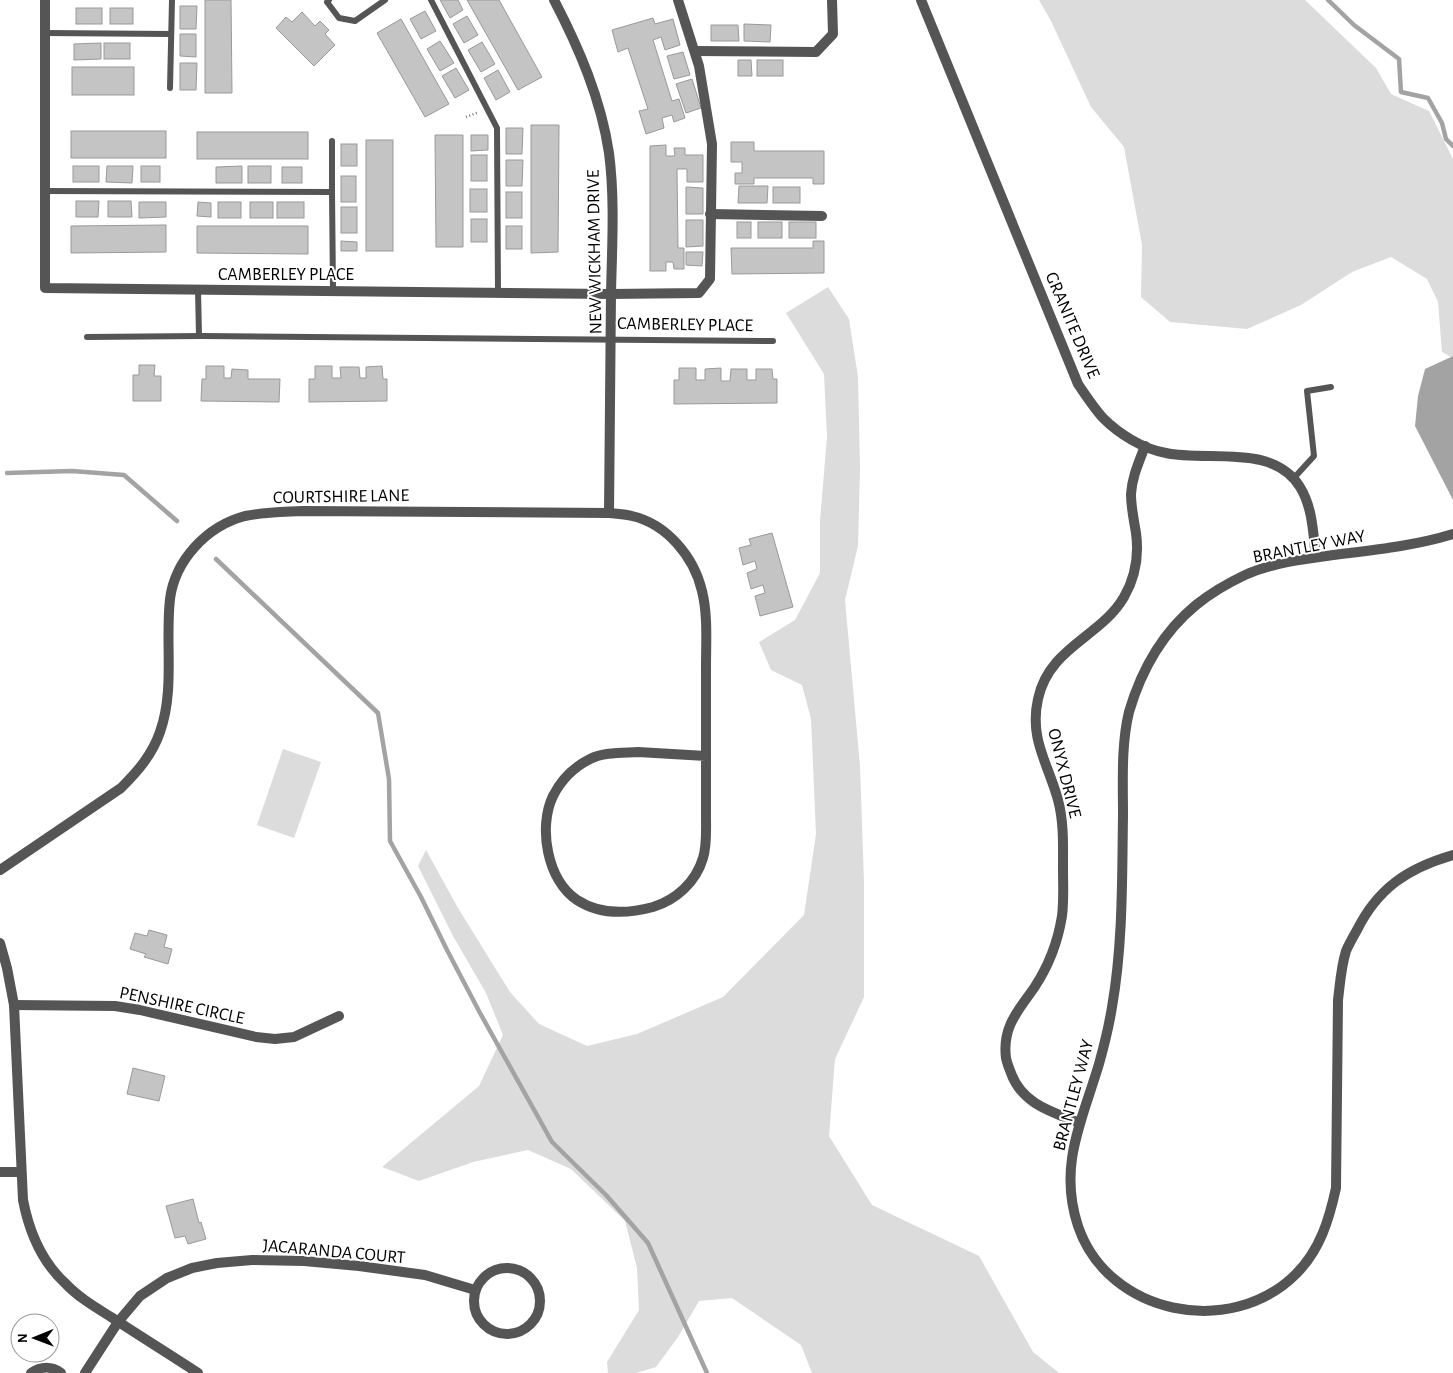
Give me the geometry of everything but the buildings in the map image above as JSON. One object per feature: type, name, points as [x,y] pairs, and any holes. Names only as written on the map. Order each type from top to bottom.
[{"type":"street","points":[[45,0],[45,33]]},
{"type":"street","name":"NEW WICKHAM DRIVE","points":[[554,0],[583,61],[594,94],[608,153],[612,208],[609,513]]},
{"type":"street","name":"CAMBERLEY PLACE","points":[[45,33],[45,288],[612,294],[698,293],[710,279],[712,144],[700,66],[678,0]]},
{"type":"street","points":[[695,51],[816,52],[833,34],[832,0]]},
{"type":"street","name":"GRANITE DRIVE","points":[[921,0],[1078,384],[1104,418],[1116,429],[1145,446],[1164,453],[1183,456],[1245,457],[1262,460],[1274,464],[1286,472],[1299,485],[1306,498],[1310,512],[1316,557]]},
{"type":"street","points":[[710,214],[822,216]]},
{"type":"street","name":"ONYX DRIVE","points":[[1080,1123],[1042,1109],[1026,1098],[1014,1080],[1006,1058],[1006,1039],[1011,1021],[1020,1005],[1034,988],[1044,969],[1052,952],[1062,916],[1063,840],[1061,818],[1052,782],[1039,749],[1036,733],[1038,698],[1042,686],[1056,662],[1067,650],[1103,622],[1124,598],[1131,583],[1137,551],[1131,493],[1133,478],[1145,446]]},
{"type":"street","name":"COURTSHIRE LANE","points":[[0,870],[121,788],[137,772],[152,752],[161,731],[168,693],[170,599],[176,574],[189,554],[207,536],[228,523],[254,515],[302,511],[609,513],[632,515],[651,522],[683,550],[696,570],[703,592],[706,623],[706,756],[706,834],[703,858],[694,877],[680,893],[661,904],[638,911],[619,913],[596,909],[576,899],[562,884],[552,866],[547,849],[547,814],[552,797],[561,783],[573,770],[592,758],[610,754],[638,752],[706,756]]},
{"type":"street","name":"BRANTLEY WAY","points":[[1453,534],[1414,544],[1276,564],[1246,574],[1220,588],[1195,606],[1174,625],[1154,653],[1138,684],[1128,716],[1124,751],[1121,913],[1112,1009],[1100,1061],[1072,1150],[1070,1177],[1072,1205],[1079,1229],[1091,1252],[1107,1273],[1128,1289],[1150,1302],[1196,1311],[1226,1310],[1247,1304],[1271,1294],[1296,1274],[1318,1247],[1330,1217],[1336,1188],[1338,1000],[1346,950],[1363,918],[1382,893],[1406,874],[1429,862],[1453,854]]},
{"type":"street","points":[[0,943],[8,968],[14,1005],[20,1172],[23,1200],[28,1224],[39,1248],[64,1283],[85,1300],[198,1373]]},
{"type":"street","name":"PENSHIRE CIRCLE","points":[[14,1005],[115,1006],[256,1037],[275,1039],[294,1037],[338,1016]]},
{"type":"street","points":[[0,1172],[20,1172]]},
{"type":"street","name":"JACARANDA COURT","points":[[85,1373],[118,1322],[140,1296],[167,1278],[192,1268],[217,1263],[252,1260],[304,1261],[425,1275],[475,1290]]},
{"type":"street","points":[[507,1267],[517,1269],[526,1274],[539,1291],[538,1312],[524,1330],[513,1334],[501,1334],[491,1330],[482,1323],[476,1313],[474,1302],[475,1290],[487,1274],[507,1267]]},
{"type":"street","points":[[31,1373],[37,1369],[54,1368],[61,1373]]},
{"type":"lane","points":[[170,88],[172,0]]},
{"type":"lane","points":[[329,0],[328,2],[338,18],[354,21],[385,0]]},
{"type":"lane","points":[[431,0],[497,128],[498,292]]},
{"type":"lane","points":[[45,33],[171,34]]},
{"type":"lane","points":[[332,141],[333,290]]},
{"type":"lane","points":[[44,191],[332,192]]},
{"type":"lane","points":[[198,290],[199,336]]},
{"type":"lane","name":"CAMBERLEY PLACE","points":[[87,337],[199,336],[773,341]]},
{"type":"lane","points":[[1293,479],[1314,456],[1307,391],[1331,387]]},
{"type":"shaded area","points":[[1039,0],[1305,0],[1376,68],[1391,94],[1429,111],[1453,159],[1453,356],[1451,357],[1442,352],[1438,302],[1427,279],[1391,257],[1352,272],[1301,305],[1247,329],[1170,322],[1141,297],[1142,245],[1124,147],[1091,107],[1051,21]]},
{"type":"shaded area","points":[[828,287],[849,319],[858,377],[860,468],[858,546],[845,600],[860,766],[864,882],[864,997],[835,1059],[829,1136],[872,1205],[979,1256],[1033,1352],[1059,1373],[812,1373],[801,1345],[732,1298],[699,1301],[678,1337],[656,1367],[636,1373],[608,1373],[607,1362],[639,1310],[637,1268],[625,1221],[571,1169],[528,1150],[473,1162],[419,1181],[382,1167],[479,1086],[503,1035],[486,993],[453,936],[418,866],[426,850],[458,908],[510,992],[539,1024],[587,1046],[637,1034],[723,997],[804,915],[816,834],[811,719],[802,685],[771,670],[759,642],[795,620],[820,573],[820,521],[827,437],[824,374],[786,313]]},
{"type":"shaded area","points":[[1453,356],[1453,500],[1415,426],[1418,396],[1425,369]]},
{"type":"shaded area","points":[[283,749],[321,762],[294,838],[257,825]]},
{"type":"waterway","points":[[1328,0],[1354,25],[1399,59],[1401,92],[1428,98],[1442,123],[1446,139],[1453,146]]},
{"type":"waterway","points":[[7,473],[72,471],[124,475],[177,521]]},
{"type":"waterway","points":[[216,559],[378,713],[389,779],[390,841],[421,897],[480,1013],[552,1142],[606,1195],[648,1243],[707,1373]]}]
